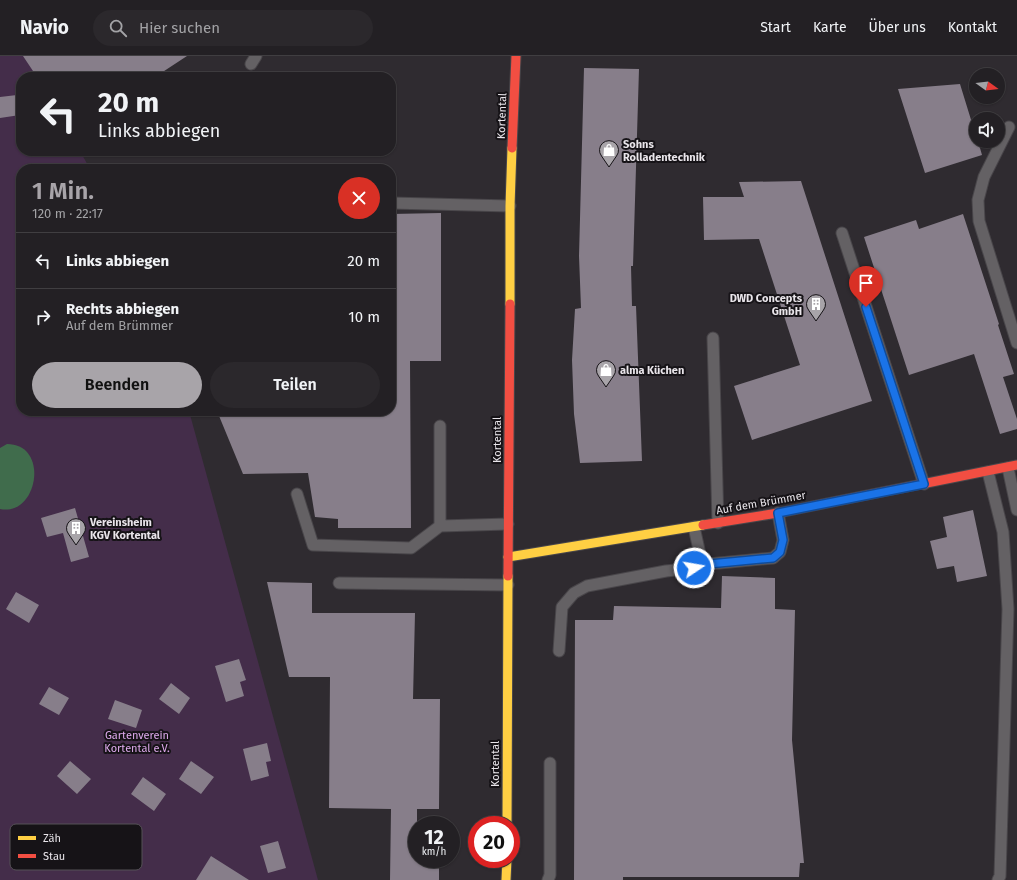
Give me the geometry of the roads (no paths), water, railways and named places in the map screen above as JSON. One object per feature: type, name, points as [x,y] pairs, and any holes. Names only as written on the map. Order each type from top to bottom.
[{"type":"street","name":"Kortental","points":[[507,816],[510,206],[516,56]]},
{"type":"street","name":"Auf dem Brümmer","points":[[508,557],[778,513],[1013,467]]},
{"type":"street","points":[[506,880],[507,868]]},
{"type":"lane","points":[[1009,127],[984,177],[978,200],[979,221],[1017,343]]},
{"type":"lane","points":[[396,203],[510,206]]},
{"type":"lane","points":[[842,233],[924,484]]},
{"type":"lane","points":[[712,338],[718,523]]},
{"type":"lane","points":[[440,426],[440,526]]},
{"type":"lane","points":[[1013,467],[1017,510]]},
{"type":"lane","points":[[988,472],[1003,532],[1008,609],[1000,868],[998,880]]},
{"type":"lane","points":[[297,494],[312,545],[411,548],[440,526],[508,524]]},
{"type":"lane","points":[[559,651],[562,607],[574,593],[587,586],[666,571],[694,568],[709,564],[773,558],[780,552],[783,540],[778,513]]},
{"type":"lane","points":[[694,527],[701,559],[709,564]]},
{"type":"lane","points":[[340,583],[508,585]]},
{"type":"lane","points":[[548,880],[550,876],[550,763]]},
{"type":"place","name":"Sohns Rolladentechnik","points":[[609,167]]},
{"type":"place","name":"DWD Concepts GmbH","points":[[816,321]]},
{"type":"place","name":"alma Küchen","points":[[606,387]]},
{"type":"place","name":"Vereinsheim KGV Kortental","points":[[76,545]]},
{"type":"park label","name":"Gartenverein Kortental e.V.","points":[[137,741]]}]
